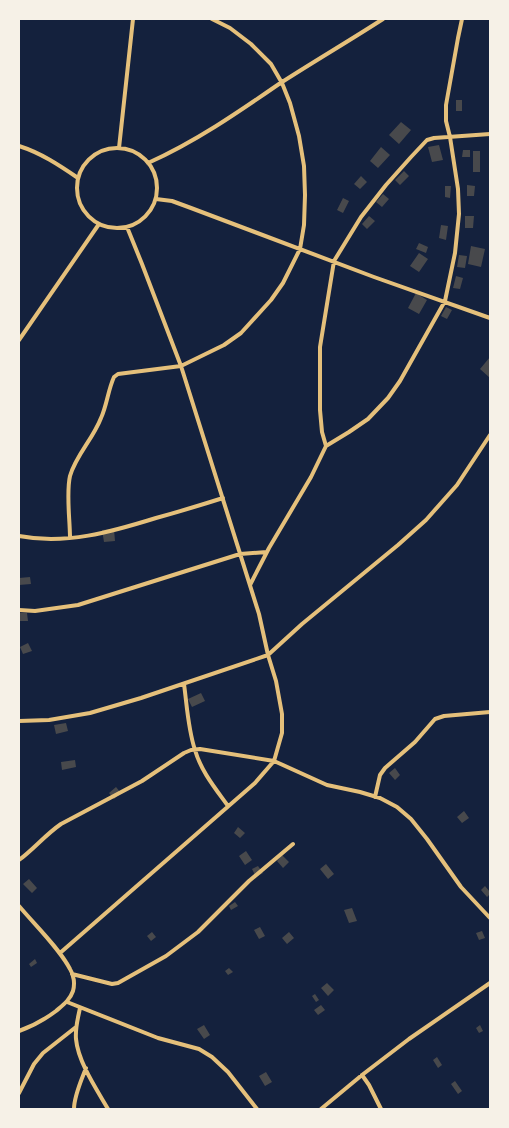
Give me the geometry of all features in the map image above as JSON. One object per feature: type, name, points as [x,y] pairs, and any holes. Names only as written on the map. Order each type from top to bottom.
[{"type":"street","points":[[119,148],[133,19]]},
{"type":"street","points":[[70,538],[68,489],[70,476],[102,418],[114,377],[118,374],[181,366],[224,345],[241,333],[271,300],[283,283],[300,249],[304,218],[304,166],[290,103],[282,83],[271,64],[251,44],[230,28],[212,19]]},
{"type":"street","points":[[148,164],[207,133],[383,19]]},
{"type":"street","points":[[250,585],[307,484],[326,446],[368,419],[388,398],[400,381],[445,301],[455,254],[459,214],[458,189],[446,120],[446,105],[462,19]]},
{"type":"street","points":[[326,446],[322,432],[320,410],[320,346],[334,261],[362,217],[386,185],[427,140],[490,134]]},
{"type":"street","points":[[19,146],[58,163],[78,178]]},
{"type":"street","points":[[119,148],[135,153],[148,164],[154,174],[157,187],[156,199],[152,209],[145,217],[136,224],[117,228],[99,224],[88,216],[81,205],[77,192],[78,178],[87,162],[101,152],[119,148]]},
{"type":"street","points":[[156,199],[172,201],[374,277],[490,318]]},
{"type":"street","points":[[19,340],[99,224]]},
{"type":"street","points":[[60,954],[255,783],[274,761],[282,733],[282,714],[276,681],[259,614],[181,366],[127,227]]},
{"type":"street","points":[[19,721],[49,720],[90,713],[184,684],[268,655],[302,624],[398,546],[426,520],[457,485],[490,435]]},
{"type":"street","points":[[486,442],[490,447]]},
{"type":"street","points":[[19,536],[70,538],[90,536],[223,498]]},
{"type":"street","points":[[19,610],[78,605],[240,554],[267,552]]},
{"type":"street","points":[[184,684],[194,750],[208,779],[228,806]]},
{"type":"street","points":[[375,796],[380,775],[385,768],[410,746],[435,719],[444,716],[490,712]]},
{"type":"street","points":[[19,860],[31,852],[60,824],[142,781],[184,753],[200,749],[274,761],[327,785],[375,796],[397,807],[411,819],[461,888],[490,918]]},
{"type":"street","points":[[72,974],[118,984],[166,956],[198,932],[249,881],[294,844]]},
{"type":"street","points":[[19,906],[60,954],[71,970],[74,981],[73,992],[67,1002],[43,1021],[19,1031]]},
{"type":"street","points":[[321,1109],[409,1039],[490,983]]},
{"type":"street","points":[[67,1002],[158,1038],[199,1049],[212,1056],[228,1072],[257,1109]]},
{"type":"street","points":[[80,1008],[76,1027],[76,1040],[86,1068],[108,1109]]},
{"type":"street","points":[[19,1093],[34,1064],[43,1054],[76,1027]]},
{"type":"street","points":[[74,1109],[77,1093],[86,1068]]},
{"type":"street","points":[[362,1075],[381,1109]]},
{"type":"building","points":[[456,100],[462,100],[462,111],[456,111]]},
{"type":"building","points":[[401,122],[411,130],[399,144],[389,135]]},
{"type":"building","points":[[439,145],[443,160],[432,162],[428,147]]},
{"type":"building","points":[[381,147],[390,155],[378,168],[370,161]]},
{"type":"building","points":[[463,150],[470,150],[470,157],[462,157]]},
{"type":"building","points":[[473,151],[480,151],[480,172],[473,172]]},
{"type":"building","points":[[404,171],[409,176],[400,185],[395,180]]},
{"type":"building","points":[[361,176],[367,182],[360,189],[354,184]]},
{"type":"building","points":[[467,185],[475,186],[474,196],[467,196]]},
{"type":"building","points":[[445,186],[451,186],[450,198],[445,197]]},
{"type":"building","points":[[383,194],[389,199],[382,207],[376,202]]},
{"type":"building","points":[[343,198],[349,201],[343,213],[337,210]]},
{"type":"building","points":[[369,216],[375,221],[367,229],[362,224]]},
{"type":"building","points":[[465,216],[474,216],[473,228],[465,228]]},
{"type":"building","points":[[441,225],[448,226],[446,240],[439,238]]},
{"type":"building","points":[[419,243],[428,247],[426,253],[416,249]]},
{"type":"building","points":[[471,246],[485,249],[481,267],[468,264]]},
{"type":"building","points":[[419,253],[428,259],[419,272],[410,266]]},
{"type":"building","points":[[459,255],[467,256],[465,268],[457,267]]},
{"type":"building","points":[[456,276],[463,278],[460,289],[453,288]]},
{"type":"building","points":[[416,293],[427,300],[419,314],[408,308]]},
{"type":"building","points":[[446,307],[452,310],[447,319],[441,316]]},
{"type":"building","points":[[490,357],[490,378],[480,369]]},
{"type":"building","points":[[114,529],[115,541],[104,542],[102,530]]},
{"type":"building","points":[[30,577],[31,584],[19,585],[19,578]]},
{"type":"building","points":[[19,613],[27,613],[28,621],[19,621]]},
{"type":"building","points":[[28,643],[32,651],[23,654],[20,647]]},
{"type":"building","points":[[201,693],[205,701],[192,707],[188,699]]},
{"type":"building","points":[[66,723],[68,731],[56,734],[54,725]]},
{"type":"building","points":[[75,760],[76,767],[62,770],[61,762]]},
{"type":"building","points":[[395,768],[400,775],[395,780],[389,773]]},
{"type":"building","points":[[116,787],[121,793],[114,799],[109,793]]},
{"type":"building","points":[[464,811],[469,818],[462,823],[457,817]]},
{"type":"building","points":[[238,827],[245,833],[240,838],[234,833]]},
{"type":"building","points":[[246,851],[252,860],[245,865],[239,856]]},
{"type":"building","points":[[282,855],[289,862],[283,868],[277,861]]},
{"type":"building","points":[[326,864],[334,874],[328,879],[320,869]]},
{"type":"building","points":[[258,866],[263,873],[256,877],[252,869]]},
{"type":"building","points":[[29,879],[37,888],[32,893],[23,884]]},
{"type":"building","points":[[485,886],[490,892],[487,897],[481,890]]},
{"type":"building","points":[[235,902],[238,906],[231,910],[229,906]]},
{"type":"building","points":[[352,908],[357,921],[349,923],[344,910]]},
{"type":"building","points":[[260,927],[265,936],[259,939],[254,930]]},
{"type":"building","points":[[482,931],[485,938],[479,940],[476,933]]},
{"type":"building","points":[[152,932],[156,937],[151,941],[147,936]]},
{"type":"building","points":[[289,932],[294,938],[287,944],[282,938]]},
{"type":"building","points":[[35,959],[37,963],[31,967],[29,964]]},
{"type":"building","points":[[229,968],[233,972],[228,975],[225,971]]},
{"type":"building","points":[[327,983],[334,990],[328,996],[321,988]]},
{"type":"building","points":[[315,994],[319,1000],[316,1002],[312,996]]},
{"type":"building","points":[[321,1005],[325,1010],[318,1015],[314,1010]]},
{"type":"building","points":[[204,1025],[210,1035],[204,1039],[197,1029]]},
{"type":"building","points":[[480,1025],[483,1031],[479,1033],[476,1028]]},
{"type":"building","points":[[437,1057],[442,1065],[438,1068],[433,1060]]},
{"type":"building","points":[[266,1072],[272,1082],[265,1086],[259,1076]]},
{"type":"building","points":[[455,1081],[462,1091],[458,1094],[451,1084]]}]
